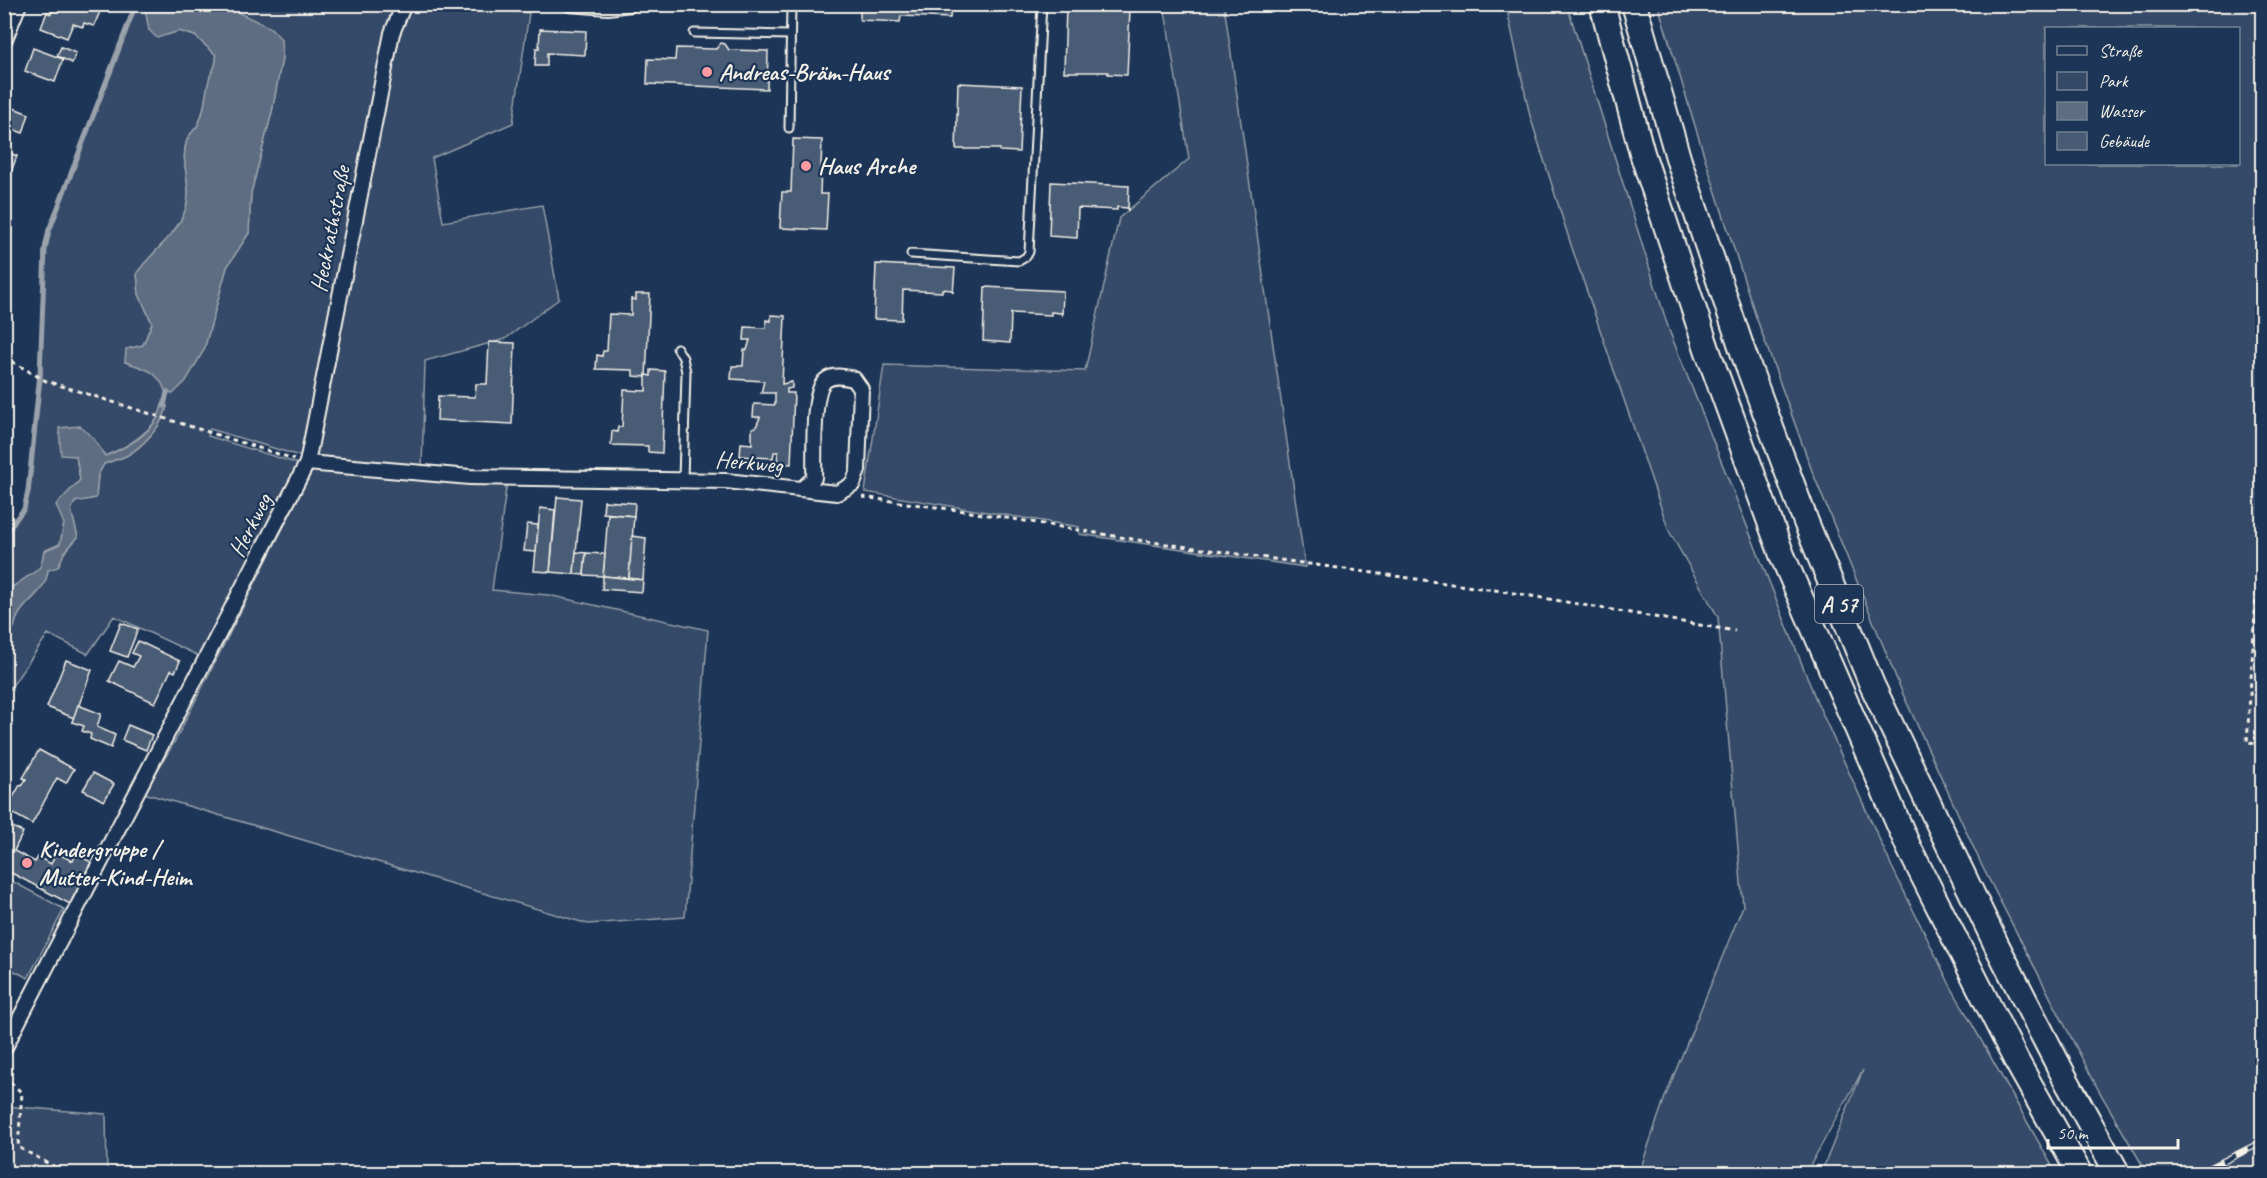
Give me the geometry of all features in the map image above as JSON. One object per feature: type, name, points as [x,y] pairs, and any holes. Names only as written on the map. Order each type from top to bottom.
[{"type":"highway","name":"A 57","points":[[1602,4],[1645,164],[1708,352],[1782,555],[1909,848],[2016,1060],[2080,1173]]},
{"type":"highway","name":"A 57","points":[[1634,4],[1679,161],[1744,355],[1806,522],[1863,663],[1997,946],[2066,1080],[2118,1173]]},
{"type":"street","points":[[5,40],[19,4]]},
{"type":"street","name":"Heckrathstraße","points":[[307,463],[392,33],[404,4]]},
{"type":"street","points":[[570,4],[608,7],[630,4]]},
{"type":"street","name":"Herkweg","points":[[4,1049],[307,463],[470,477],[726,481],[837,493],[852,484],[858,470],[861,389],[854,379],[831,376],[823,381],[817,397],[814,478],[802,489]]},
{"type":"lane","points":[[789,128],[791,4]]},
{"type":"lane","points":[[910,254],[1019,261],[1029,252],[1042,4]]},
{"type":"lane","points":[[694,33],[790,35]]},
{"type":"lane","points":[[677,348],[683,358],[686,372],[683,480]]},
{"type":"path","points":[[4,357],[46,381],[307,463]]},
{"type":"path","points":[[837,493],[965,511],[1138,540],[1502,591],[1735,631]]},
{"type":"path","points":[[2262,548],[2258,564],[2247,743],[2262,744]]},
{"type":"path","points":[[4,1076],[22,1093],[18,1147],[55,1167],[57,1173]]},
{"type":"green space","points":[[136,5],[135,8],[141,7],[147,13],[149,30],[167,35],[179,31],[195,36],[216,55],[216,58],[201,119],[188,138],[185,149],[188,191],[186,208],[171,235],[137,273],[139,294],[152,323],[143,345],[125,362],[151,370],[162,381],[204,350],[227,267],[249,233],[251,193],[272,112],[282,58],[207,5],[393,5],[395,8],[385,33],[397,36],[410,11],[416,5],[529,13],[513,123],[432,158],[443,222],[542,205],[559,299],[505,339],[425,361],[422,468],[313,460],[210,429],[208,436],[299,464],[201,657],[114,616],[88,654],[48,634],[5,696],[5,630],[14,628],[21,611],[42,587],[48,570],[58,566],[64,553],[78,537],[71,510],[75,502],[96,497],[98,475],[104,464],[126,456],[145,441],[157,428],[167,406],[147,430],[124,447],[105,456],[94,439],[76,456],[80,480],[71,490],[60,544],[44,551],[41,566],[5,592],[5,538],[25,509],[30,491],[42,376],[43,251],[47,230],[113,70]]},
{"type":"green space","points":[[1164,5],[1224,5],[1305,567],[1079,534],[1079,527],[865,492],[884,365],[1085,371],[1119,218],[1189,159]]},
{"type":"green space","points":[[1506,5],[1567,5],[1669,330],[1817,702],[1892,867],[1950,985],[2056,1173],[1821,1173],[1863,1070],[1806,1173],[1639,1173],[1665,1097],[1743,906],[1718,617],[1669,531],[1572,248],[1530,116]]},
{"type":"green space","points":[[1658,5],[2262,5],[2262,1173],[2147,1173],[2099,1091],[1983,868],[1902,692],[1812,471],[1755,314]]},
{"type":"green space","points":[[312,471],[468,482],[507,482],[492,590],[548,595],[708,630],[685,917],[588,924],[144,793],[175,741]]},
{"type":"green space","points":[[4,877],[64,909],[28,978],[5,966]]},
{"type":"green space","points":[[4,1106],[106,1114],[107,1173],[5,1173]]},
{"type":"water","points":[[190,4],[233,10],[271,28],[281,39],[282,58],[272,112],[251,193],[249,233],[227,267],[204,350],[186,381],[173,394],[165,391],[159,379],[150,371],[125,362],[126,349],[143,345],[152,323],[139,294],[137,273],[171,235],[186,208],[188,191],[185,149],[188,138],[201,119],[208,82],[216,64],[216,55],[195,36],[179,31],[157,38],[149,30],[145,9],[141,7],[134,9],[136,5]]},
{"type":"water","points":[[162,405],[167,406],[162,420],[145,441],[126,456],[104,464],[98,475],[96,498],[75,502],[71,510],[78,537],[64,553],[58,567],[48,570],[42,587],[21,611],[14,628],[5,630],[5,592],[41,566],[44,551],[60,544],[64,524],[56,505],[80,480],[76,456],[61,455],[59,428],[80,426],[94,439],[105,456],[132,443],[148,430],[154,423]]},
{"type":"building","points":[[54,4],[103,4],[94,26],[84,23],[83,27],[73,24],[67,38],[41,28],[47,12],[51,14]]},
{"type":"building","points":[[860,4],[951,4],[950,18],[901,16],[900,22],[860,20]]},
{"type":"building","points":[[1066,6],[1130,9],[1127,75],[1108,74],[1108,72],[1064,72]]},
{"type":"building","points":[[540,29],[586,31],[585,55],[547,53],[547,66],[535,66]]},
{"type":"building","name":"Andreas-Bräm-Haus","points":[[721,43],[725,44],[729,50],[768,51],[767,89],[647,84],[648,59],[675,60],[676,48],[716,49]]},
{"type":"building","points":[[61,47],[76,53],[72,63],[57,56]]},
{"type":"building","points":[[33,48],[63,59],[55,82],[25,71]]},
{"type":"building","points":[[958,83],[1022,86],[1019,152],[1000,151],[1000,149],[956,149]]},
{"type":"building","points":[[11,107],[29,114],[23,133],[4,126]]},
{"type":"building","name":"Haus Arche","points":[[793,139],[822,140],[820,194],[828,194],[826,230],[780,228],[782,192],[791,192]]},
{"type":"building","points":[[4,151],[17,156],[11,172],[4,169]]},
{"type":"building","points":[[1051,182],[1129,186],[1128,211],[1127,208],[1117,207],[1117,210],[1078,208],[1077,238],[1049,236]]},
{"type":"building","points":[[876,264],[955,268],[953,293],[952,290],[942,289],[942,292],[903,290],[902,320],[874,319]]},
{"type":"building","points":[[985,287],[1063,291],[1062,316],[1061,313],[1051,312],[1051,315],[1011,313],[1010,343],[983,341]]},
{"type":"building","points":[[636,294],[650,294],[646,377],[633,376],[633,370],[596,369],[597,355],[602,356],[603,351],[607,351],[609,314],[631,315],[631,299],[636,300]]},
{"type":"building","points":[[771,315],[785,316],[782,384],[792,382],[792,388],[787,389],[787,393],[794,393],[791,464],[777,463],[778,452],[774,452],[773,458],[740,456],[741,443],[752,444],[752,428],[756,427],[760,417],[753,417],[754,404],[775,405],[775,393],[761,393],[764,381],[731,379],[732,366],[743,366],[744,350],[747,350],[750,340],[744,340],[745,327],[766,328],[766,320],[771,321]]},
{"type":"building","points":[[489,342],[515,343],[512,424],[437,420],[438,396],[475,397],[476,384],[487,384]]},
{"type":"building","points":[[651,370],[665,371],[662,453],[648,452],[648,446],[611,445],[612,431],[617,432],[618,427],[622,427],[624,390],[646,391],[646,375],[651,376]]},
{"type":"building","points":[[557,497],[581,499],[574,574],[550,572]]},
{"type":"building","points":[[604,501],[635,503],[634,516],[603,513]]},
{"type":"building","points":[[540,508],[555,510],[550,572],[534,571]]},
{"type":"building","points":[[608,514],[634,516],[629,578],[603,576]]},
{"type":"building","points":[[527,524],[538,525],[536,552],[524,551]]},
{"type":"building","points":[[632,536],[646,538],[643,580],[629,578]]},
{"type":"building","points":[[576,552],[586,553],[584,575],[574,574]]},
{"type":"building","points":[[586,553],[605,554],[603,576],[584,575]]},
{"type":"building","points":[[603,576],[643,580],[642,592],[602,589]]},
{"type":"building","points":[[121,623],[138,629],[127,657],[110,651]]},
{"type":"building","points":[[138,641],[180,661],[175,672],[171,670],[155,703],[109,681],[119,661],[133,667],[139,656],[132,653]]},
{"type":"building","points":[[66,660],[92,670],[74,718],[47,707]]},
{"type":"building","points":[[78,705],[101,714],[97,727],[115,735],[111,748],[90,739],[91,734],[82,731],[84,726],[72,722]]},
{"type":"building","points":[[128,725],[152,735],[146,750],[122,740]]},
{"type":"building","points":[[39,750],[74,769],[66,783],[57,778],[32,824],[6,810],[26,779],[23,778]]},
{"type":"building","points":[[93,773],[114,784],[104,801],[83,790]]},
{"type":"building","name":"Kindergruppe / Mutter-Kind-Heim","points":[[4,823],[23,832],[14,851],[35,862],[38,857],[51,864],[56,853],[73,861],[76,854],[91,862],[70,904],[4,869]]},
{"type":"waterway","points":[[4,534],[24,509],[28,491],[40,373],[45,249],[49,231],[134,9]]},
{"type":"waterway","points":[[164,406],[167,392]]},
{"type":"railway","points":[[2198,1174],[2262,1142]]},
{"type":"place","name":"Andreas-Bräm-Haus","points":[[707,72]]},
{"type":"place","name":"Haus Arche","points":[[806,166]]},
{"type":"place","name":"Kindergruppe / Mutter-Kind-Heim","points":[[27,863]]}]
